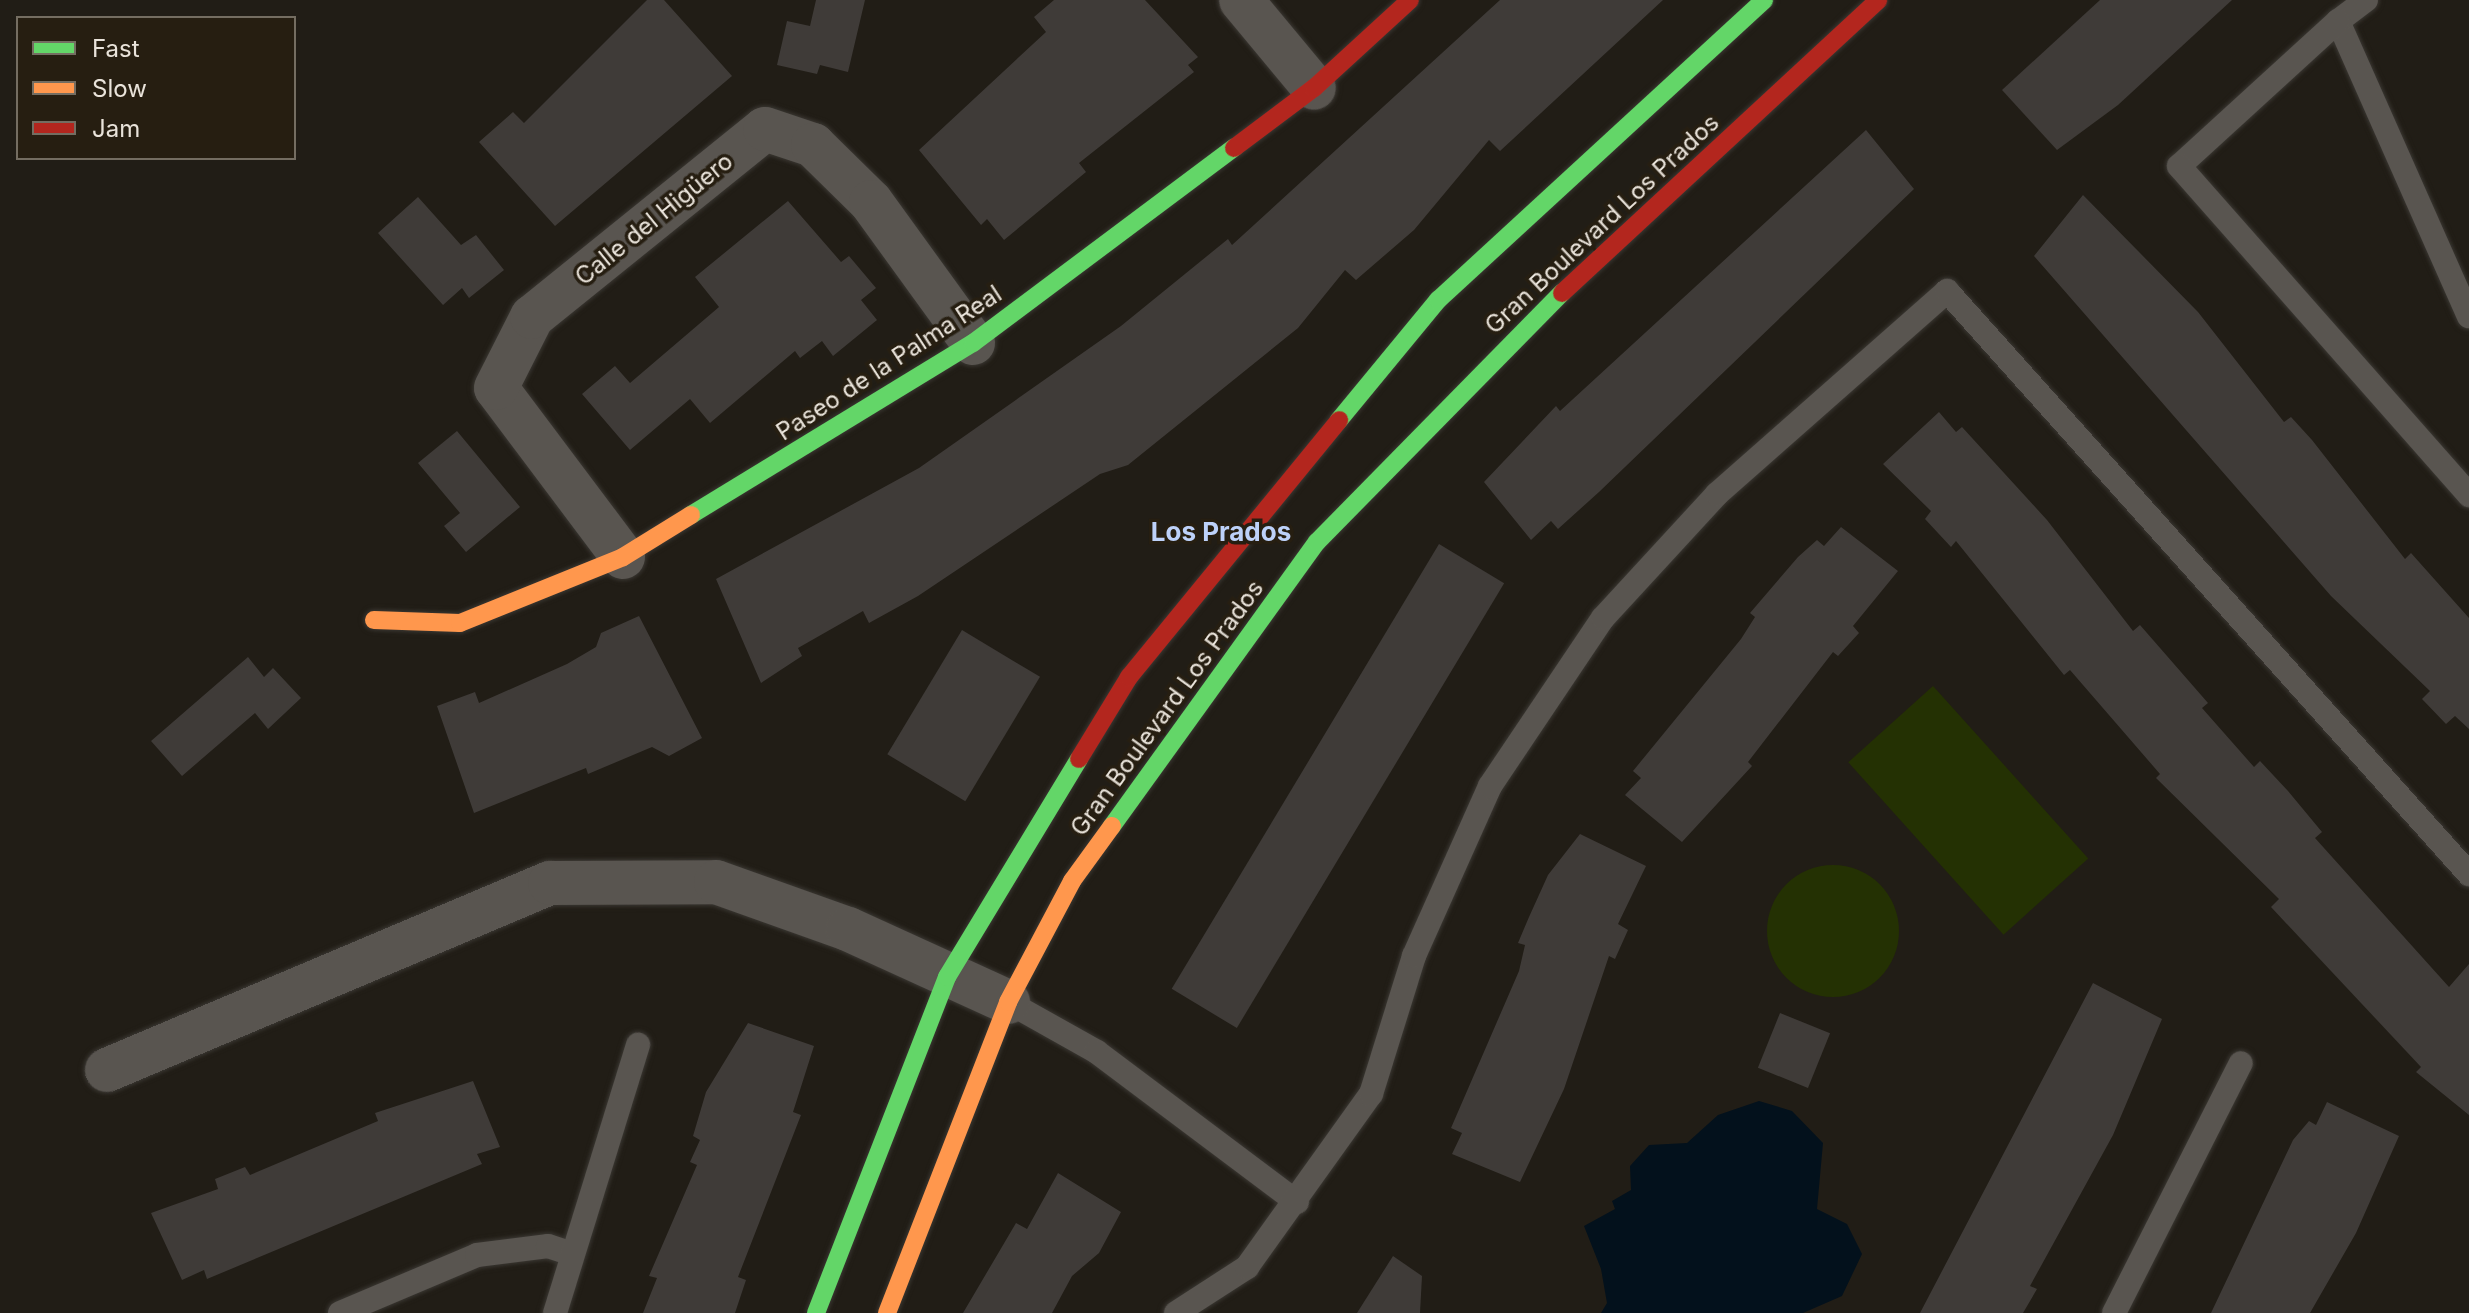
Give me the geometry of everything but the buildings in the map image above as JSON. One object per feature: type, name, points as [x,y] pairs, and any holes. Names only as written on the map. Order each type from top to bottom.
[{"type":"street","points":[[1241,0],[1314,88]]},
{"type":"street","name":"Paseo de la Palma Real","points":[[374,620],[460,623],[623,557],[973,343],[1314,88],[1410,0]]},
{"type":"street","name":"Gran Boulevard Los Prados","points":[[816,1313],[947,977],[1129,677],[1438,300],[1764,0]]},
{"type":"street","name":"Gran Boulevard Los Prados","points":[[887,1313],[1008,1002],[1072,881],[1317,542],[1523,329],[1878,0]]},
{"type":"street","name":"Calle del Higüero","points":[[623,557],[496,388],[532,317],[765,129],[813,145],[871,202],[973,343]]},
{"type":"street","points":[[107,1070],[550,883],[716,882],[848,929],[947,977],[1008,1002]]},
{"type":"lane","points":[[2366,0],[2338,21],[2179,166],[2469,495]]},
{"type":"lane","points":[[2338,21],[2469,316]]},
{"type":"lane","points":[[1176,1313],[1247,1267],[1297,1202],[1371,1094],[1414,956],[1490,786],[1603,618],[1717,494],[1947,291],[2469,874]]},
{"type":"lane","points":[[1008,1002],[1097,1052],[1297,1202]]},
{"type":"lane","points":[[555,1313],[638,1045]]},
{"type":"lane","points":[[2114,1313],[2241,1063]]},
{"type":"lane","points":[[340,1313],[477,1255],[548,1246],[572,1254]]},
{"type":"green space","points":[[1933,686],[2088,858],[2004,935],[1848,762]]},
{"type":"green space","points":[[1833,865],[1858,870],[1880,884],[1894,906],[1899,931],[1894,956],[1880,978],[1858,992],[1833,997],[1808,992],[1786,978],[1772,956],[1767,931],[1772,906],[1786,884],[1808,870]]},
{"type":"water","points":[[1759,1101],[1792,1111],[1823,1143],[1817,1209],[1847,1224],[1862,1254],[1842,1296],[1803,1313],[1601,1313],[1607,1303],[1601,1269],[1584,1226],[1615,1209],[1612,1201],[1631,1190],[1630,1166],[1649,1145],[1687,1143],[1718,1115]]},
{"type":"traffic: fast","points":[[1339,420],[1438,300],[1764,0]]},
{"type":"traffic: fast","points":[[691,515],[973,343],[1234,148]]},
{"type":"traffic: fast","points":[[1112,826],[1317,542],[1562,293]]},
{"type":"traffic: fast","points":[[816,1313],[947,977],[1079,759]]},
{"type":"traffic: slow","points":[[374,620],[460,623],[623,557],[691,515]]},
{"type":"traffic: slow","points":[[887,1313],[1008,1002],[1072,881],[1112,826]]},
{"type":"traffic: jam","points":[[1234,148],[1314,88],[1410,0]]},
{"type":"traffic: jam","points":[[1562,293],[1878,0]]},
{"type":"traffic: jam","points":[[1079,759],[1129,677],[1339,420]]},
{"type":"district","name":"Los Prados","points":[[1221,532]]}]
